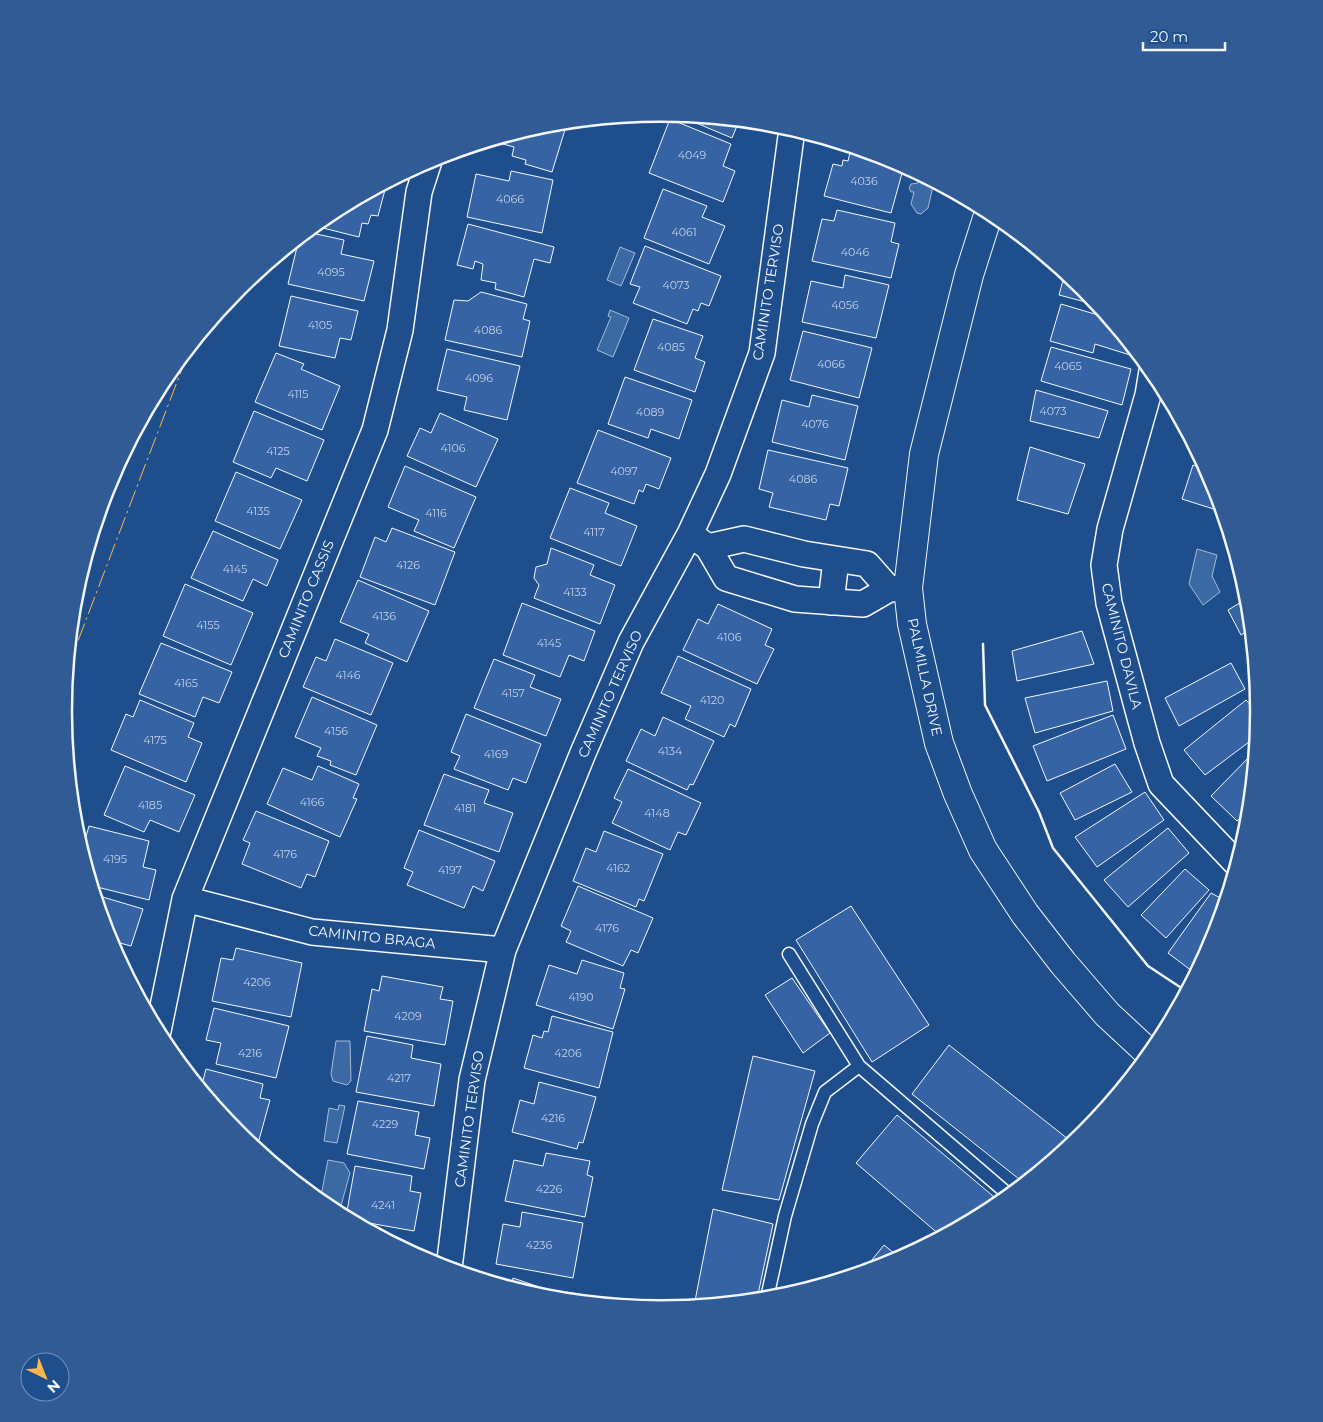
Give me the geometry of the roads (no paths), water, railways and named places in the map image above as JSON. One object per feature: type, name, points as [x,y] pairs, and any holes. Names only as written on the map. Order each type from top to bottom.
[{"type":"street","name":"CAMINITO TERVISO","points":[[450,1260],[472,1080],[503,950],[579,762],[631,642],[699,540],[718,474],[762,353],[791,137]]},
{"type":"street","name":"CAMINITO CASSIS","points":[[160,1020],[185,899],[375,430],[400,330],[419,192],[426,172]]},
{"type":"street","name":"PALMILLA DRIVE","points":[[987,220],[970,275],[924,454],[899,588],[912,624],[940,743],[958,794],[983,850],[1025,914],[1064,963],[1107,1014],[1144,1048]]},
{"type":"street","name":"CAMINITO DAVILA","points":[[1150,383],[1110,529],[1104,565],[1109,603],[1147,743],[1161,784],[1231,858]]},
{"type":"street","points":[[744,539],[804,554],[866,564],[899,588],[864,604],[794,600],[726,578],[699,540],[744,539]]},
{"type":"street","points":[[831,602],[836,560]]},
{"type":"street","name":"CAMINITO BRAGA","points":[[185,899],[312,932],[503,950]]},
{"type":"lane","points":[[789,954],[859,1066],[1003,1190]]},
{"type":"lane","points":[[769,1290],[785,1216],[812,1124],[825,1092],[859,1066]]},
{"type":"water","points":[[919,181],[932,189],[928,208],[921,214],[917,213],[911,204],[914,192],[911,192],[909,188],[911,184]]},
{"type":"water","points":[[620,247],[635,253],[621,286],[607,280]]},
{"type":"water","points":[[610,310],[629,318],[613,357],[597,350],[611,317],[608,316]]},
{"type":"water","points":[[1197,549],[1217,555],[1212,576],[1220,592],[1203,605],[1189,584]]},
{"type":"water","points":[[336,1041],[350,1041],[351,1081],[347,1085],[333,1081],[331,1074]]},
{"type":"water","points":[[339,1105],[345,1106],[337,1143],[324,1141],[329,1108],[338,1110]]},
{"type":"water","points":[[328,1160],[344,1163],[350,1173],[341,1205],[322,1192]]}]
